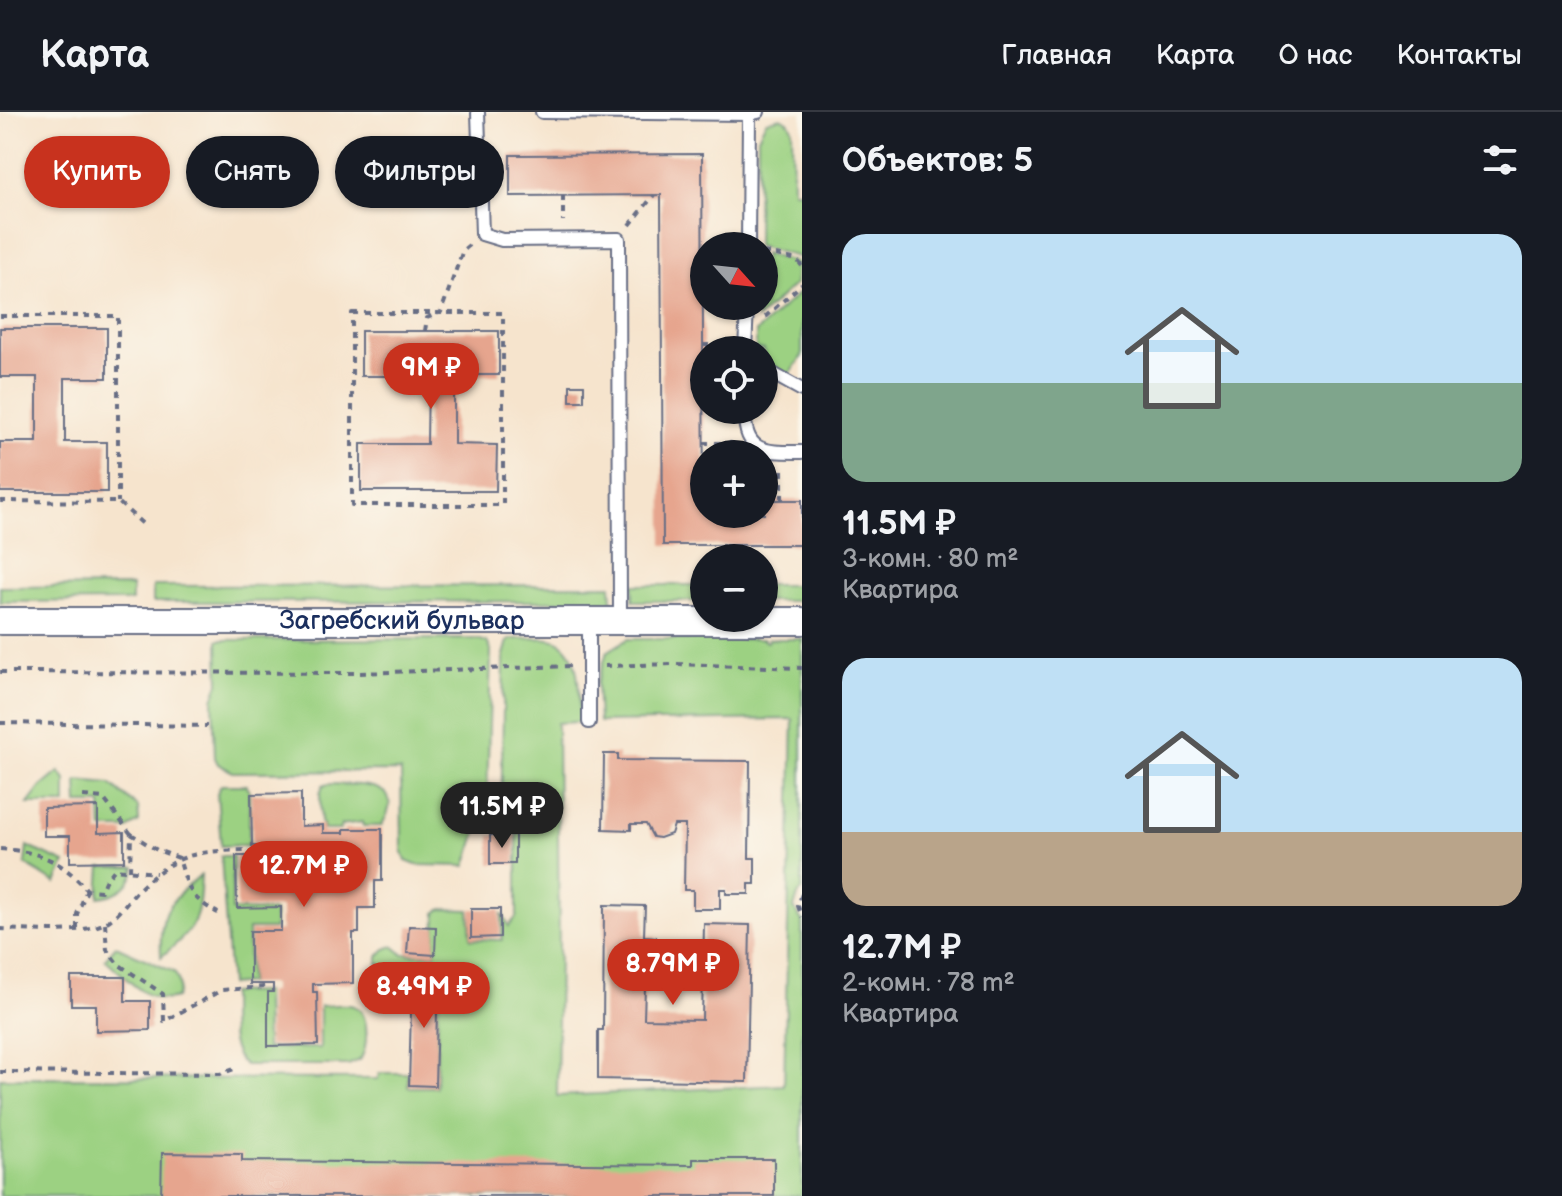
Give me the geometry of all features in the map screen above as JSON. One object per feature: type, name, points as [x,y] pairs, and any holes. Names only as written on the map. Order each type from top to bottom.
[{"type":"street","name":"Загребский бульвар","points":[[0,621],[802,621]]},
{"type":"lane","points":[[478,112],[482,234],[502,240],[619,239],[620,621]]},
{"type":"lane","points":[[542,112],[754,113],[749,232]]},
{"type":"lane","points":[[778,377],[802,390]]},
{"type":"lane","points":[[778,452],[802,452]]},
{"type":"lane","points":[[589,621],[589,722]]},
{"type":"path","points":[[619,239],[654,195]]},
{"type":"path","points":[[563,196],[563,239]]},
{"type":"path","points":[[441,312],[463,250]]},
{"type":"path","points":[[778,255],[797,260],[802,266]]},
{"type":"path","points":[[778,305],[802,284]]},
{"type":"path","points":[[425,331],[427,318],[441,312],[503,313],[503,505],[352,505],[352,313],[441,312]]},
{"type":"path","points":[[0,316],[118,316],[118,502]]},
{"type":"path","points":[[782,452],[782,500]]},
{"type":"path","points":[[0,501],[118,502],[143,524]]},
{"type":"path","points":[[0,672],[359,673],[673,664],[802,668]]},
{"type":"path","points":[[0,723],[207,726]]},
{"type":"path","points":[[83,796],[103,798],[131,834],[157,850],[179,858]]},
{"type":"path","points":[[130,870],[131,834]]},
{"type":"path","points":[[0,849],[30,850],[58,863],[87,890],[101,891],[115,869],[156,873]]},
{"type":"path","points":[[0,929],[77,929],[105,923],[156,873],[179,858],[194,853],[248,850]]},
{"type":"path","points":[[179,858],[196,901],[218,913]]},
{"type":"path","points":[[77,929],[77,914],[87,890]]},
{"type":"path","points":[[802,894],[798,906],[802,917]]},
{"type":"path","points":[[105,923],[107,950],[118,964],[163,994],[164,1021],[222,990],[265,987]]},
{"type":"path","points":[[0,1072],[220,1074],[234,1069]]},
{"type":"green space","points":[[780,117],[788,121],[792,128],[793,191],[802,191],[802,258],[778,252],[778,232],[757,232],[758,137],[766,121]]},
{"type":"green space","points":[[778,258],[796,262],[795,284],[778,300]]},
{"type":"green space","points":[[802,292],[802,356],[788,376],[778,369],[778,336],[756,336],[756,332],[769,320],[778,320],[778,312]]},
{"type":"green space","points":[[611,585],[612,601],[153,602],[153,586]]},
{"type":"green space","points":[[633,585],[690,585],[690,601],[633,601]]},
{"type":"green space","points":[[778,585],[802,585],[802,601],[778,601]]},
{"type":"green space","points":[[132,586],[132,601],[0,602],[0,587]]},
{"type":"green space","points":[[545,638],[561,643],[574,661],[579,686],[580,722],[557,723],[557,1096],[784,1085],[793,719],[599,722],[597,683],[607,652],[628,639],[764,639],[768,642],[769,639],[802,639],[802,890],[794,908],[802,921],[802,1196],[0,1196],[0,1078],[378,1079],[379,1073],[408,1073],[408,1087],[436,1087],[439,974],[411,974],[411,987],[378,987],[378,969],[382,967],[378,964],[378,956],[393,946],[403,954],[435,955],[436,913],[440,909],[469,910],[471,939],[502,940],[502,913],[509,926],[517,916],[517,834],[509,831],[509,822],[501,823],[504,655],[508,641]]},
{"type":"green space","points":[[477,639],[487,642],[491,650],[487,799],[466,866],[416,865],[406,861],[402,849],[401,771],[233,772],[218,764],[215,758],[213,699],[219,683],[218,640]]},
{"type":"green space","points":[[59,772],[66,780],[66,804],[28,804],[41,787]]},
{"type":"green space","points":[[77,781],[110,784],[138,807],[139,822],[127,829],[102,829],[101,804],[78,804]]},
{"type":"green space","points":[[221,785],[247,785],[249,789],[249,845],[221,846],[217,793]]},
{"type":"green space","points":[[323,786],[365,786],[385,793],[389,800],[388,811],[381,826],[363,826],[362,822],[341,825],[340,830],[324,830],[320,794]]},
{"type":"green space","points":[[27,846],[65,863],[56,883],[25,864]]},
{"type":"green space","points":[[221,856],[233,856],[232,910],[274,911],[275,929],[248,929],[249,983],[230,985]]},
{"type":"green space","points":[[101,867],[135,867],[134,874],[123,888],[99,897]]},
{"type":"green space","points":[[201,875],[197,914],[189,930],[161,957],[162,930],[168,910],[180,893]]},
{"type":"green space","points":[[116,946],[174,972],[179,985],[176,998],[156,998],[128,981],[105,959]]},
{"type":"green space","points":[[265,992],[266,1048],[320,1048],[320,1006],[350,1005],[359,1010],[365,1023],[366,1039],[360,1060],[348,1065],[245,1065],[232,1042],[230,993]]},
{"type":"building","points":[[702,154],[702,232],[690,232],[690,320],[703,320],[703,336],[690,336],[690,424],[704,424],[704,440],[690,440],[690,528],[778,528],[778,500],[802,500],[802,545],[663,545],[661,195],[510,196],[510,155]]},
{"type":"building","points":[[0,328],[107,328],[107,378],[65,378],[65,442],[107,442],[107,492],[0,492],[0,442],[37,442],[37,377],[0,377]]},
{"type":"building","points":[[361,331],[499,331],[499,375],[454,375],[454,444],[497,445],[496,491],[361,491],[361,444],[427,444],[428,376],[361,376]]},
{"type":"building","points":[[570,385],[584,385],[584,401],[570,401]]},
{"type":"building","points":[[604,754],[618,754],[618,760],[750,761],[749,858],[755,858],[755,884],[749,884],[749,894],[726,894],[726,889],[720,889],[720,909],[693,909],[693,890],[684,890],[685,825],[674,825],[671,834],[660,838],[653,837],[646,824],[631,824],[631,830],[603,829]]},
{"type":"building","points":[[301,793],[301,826],[323,825],[323,833],[344,833],[344,829],[382,829],[382,881],[375,881],[375,908],[359,908],[359,933],[353,933],[353,983],[313,984],[313,992],[317,992],[318,1045],[268,1046],[268,992],[273,992],[273,984],[250,984],[250,931],[281,931],[281,907],[237,908],[236,856],[257,856],[256,846],[252,846],[251,794]]},
{"type":"building","points":[[98,807],[98,833],[124,832],[124,861],[70,862],[70,836],[44,836],[44,808]]},
{"type":"building","points":[[490,835],[515,835],[515,864],[490,864]]},
{"type":"building","points":[[604,905],[645,906],[644,936],[656,937],[656,987],[645,986],[644,1019],[702,1020],[704,924],[750,925],[747,1082],[598,1079],[598,1030],[603,1030]]},
{"type":"building","points":[[471,909],[500,909],[500,937],[471,938]]},
{"type":"building","points":[[409,926],[436,927],[435,955],[407,953]]},
{"type":"building","points":[[412,974],[438,975],[435,1086],[409,1085]]},
{"type":"building","points":[[71,977],[125,977],[125,1001],[150,1001],[150,1030],[96,1031],[96,1005],[71,1005]]},
{"type":"building","points":[[162,1153],[242,1154],[242,1161],[693,1165],[693,1159],[774,1159],[774,1196],[161,1196]]}]
